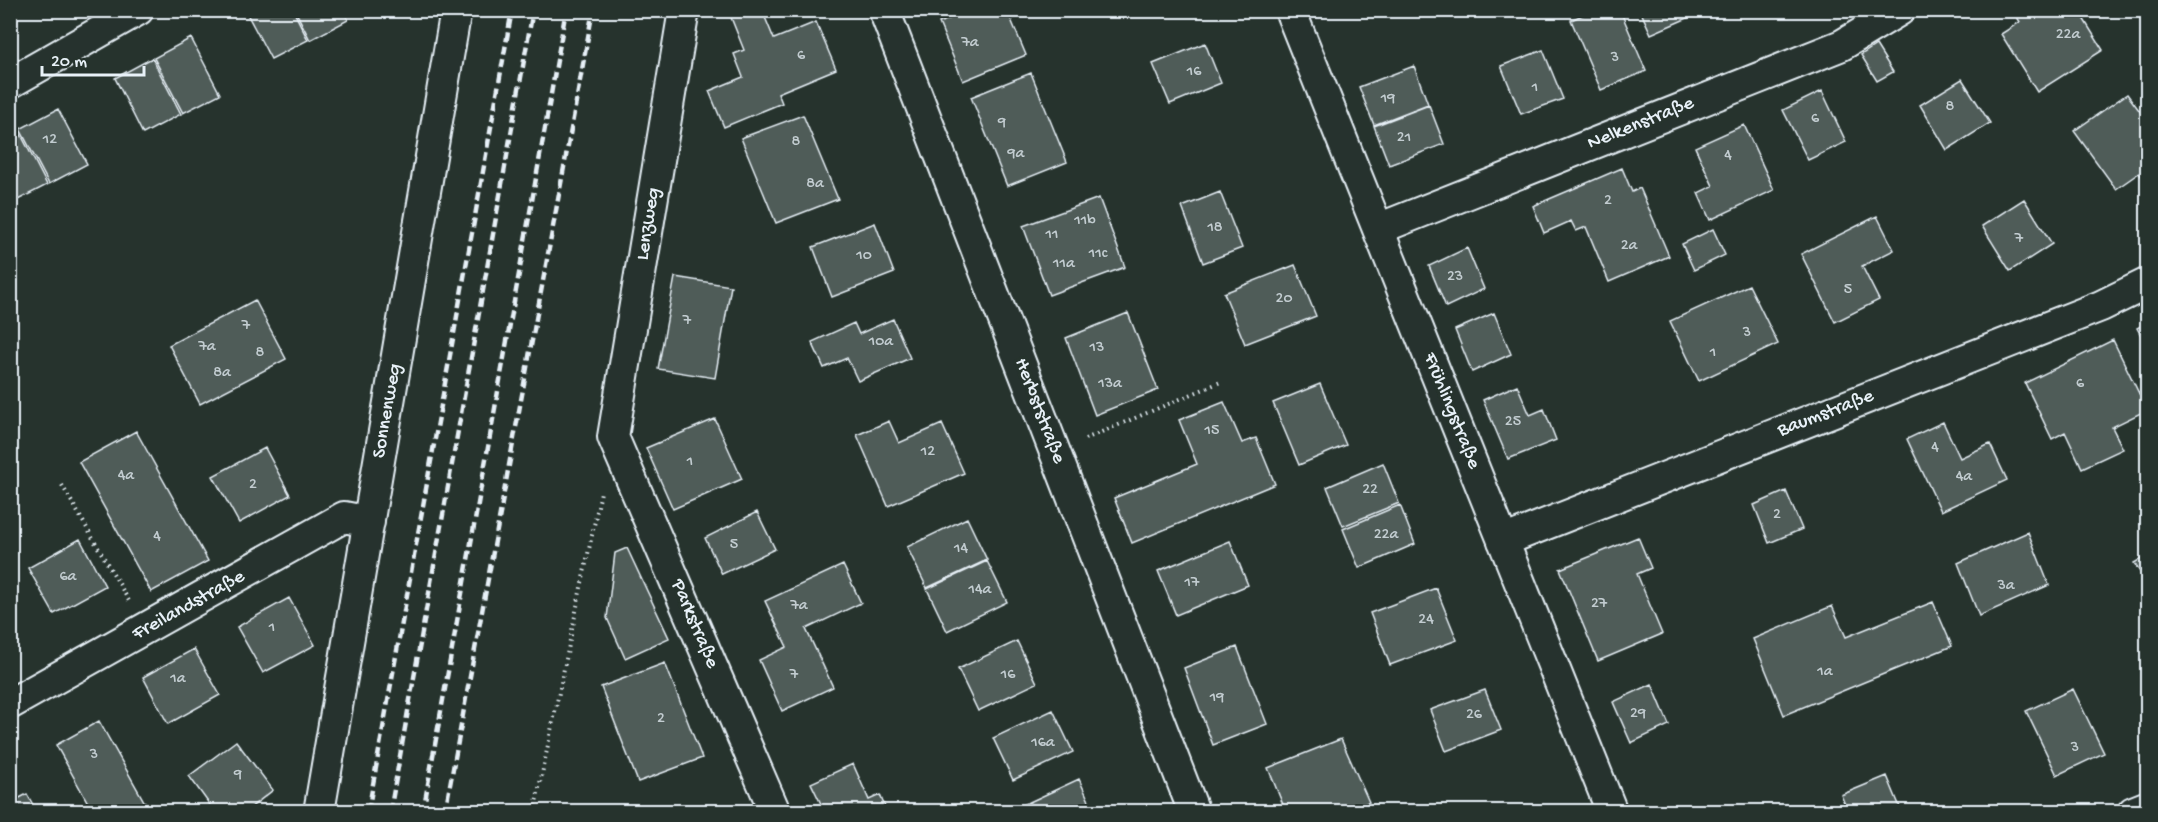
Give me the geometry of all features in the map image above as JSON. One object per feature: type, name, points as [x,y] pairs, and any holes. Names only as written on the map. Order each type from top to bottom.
[{"type":"street","points":[[10,83],[138,10]]},
{"type":"street","name":"Sonnenweg","points":[[319,812],[456,10]]},
{"type":"street","name":"Lenzweg","points":[[613,437],[684,10]]},
{"type":"street","name":"Herbststraße","points":[[884,10],[1194,812]]},
{"type":"street","name":"Frühlingstraße","points":[[1290,10],[1612,812]]},
{"type":"street","name":"Nelkenstraße","points":[[1378,229],[1842,45],[1900,10]]},
{"type":"street","name":"Baumstraße","points":[[1503,541],[2101,306],[2148,283]]},
{"type":"street","name":"Parkstraße","points":[[613,437],[775,812]]},
{"type":"street","name":"Freilandstraße","points":[[10,704],[147,630],[344,517],[369,522]]},
{"type":"street","points":[[2133,812],[2148,806]]},
{"type":"path","points":[[1055,452],[1223,381]]},
{"type":"path","points":[[534,812],[613,437]]},
{"type":"path","points":[[62,485],[147,630]]},
{"type":"building","points":[[245,10],[293,10],[308,40],[271,59]]},
{"type":"building","points":[[295,10],[343,10],[348,20],[310,40]]},
{"type":"building","points":[[728,10],[762,10],[774,39],[816,22],[836,69],[778,93],[782,103],[724,127],[709,91],[743,77],[734,54],[744,50]]},
{"type":"building","points":[[970,10],[1007,10],[1026,55],[963,81],[939,23]]},
{"type":"building","points":[[1594,10],[1620,10],[1646,71],[1601,90],[1571,20]]},
{"type":"building","points":[[1640,10],[1706,10],[1651,34]]},
{"type":"building","points":[[2013,10],[2078,10],[2103,50],[2037,92],[2001,34],[2020,22]]},
{"type":"building","points":[[191,38],[220,94],[183,113],[154,58]]},
{"type":"building","points":[[1205,43],[1221,83],[1170,104],[1153,64]]},
{"type":"building","points":[[1876,45],[1893,72],[1877,81],[1861,55]]},
{"type":"building","points":[[1543,50],[1563,99],[1521,114],[1501,66]]},
{"type":"building","points":[[152,58],[181,114],[143,134],[115,78]]},
{"type":"building","points":[[1414,66],[1428,104],[1374,125],[1359,87]]},
{"type":"building","points":[[1031,73],[1067,162],[1007,186],[971,97]]},
{"type":"building","points":[[1962,79],[1990,123],[1947,150],[1920,105]]},
{"type":"building","points":[[1822,91],[1846,142],[1808,160],[1783,110]]},
{"type":"building","points":[[2127,94],[2148,122],[2148,185],[2139,173],[2116,189],[2074,131]]},
{"type":"building","points":[[1429,105],[1444,144],[1389,165],[1374,126]]},
{"type":"building","points":[[58,109],[87,164],[49,184],[20,129]]},
{"type":"building","points":[[803,115],[838,199],[776,223],[741,138]]},
{"type":"building","points":[[1744,125],[1774,190],[1710,220],[1698,193],[1713,186],[1695,147]]},
{"type":"building","points":[[18,129],[47,185],[10,204],[10,133]]},
{"type":"building","points":[[1622,168],[1632,192],[1640,188],[1669,256],[1609,282],[1586,227],[1576,231],[1571,221],[1544,233],[1533,206]]},
{"type":"building","points":[[1220,192],[1242,248],[1203,263],[1182,207]]},
{"type":"building","points":[[1099,198],[1125,267],[1049,295],[1023,226]]},
{"type":"building","points":[[2024,199],[2052,244],[2010,271],[1982,226]]},
{"type":"building","points":[[1877,216],[1894,250],[1862,266],[1879,300],[1835,322],[1801,254]]},
{"type":"building","points":[[875,223],[894,273],[832,297],[813,247]]},
{"type":"building","points":[[1713,229],[1725,255],[1694,270],[1682,244]]},
{"type":"building","points":[[1467,248],[1484,289],[1446,307],[1429,266]]},
{"type":"building","points":[[1295,265],[1316,316],[1245,344],[1224,293]]},
{"type":"building","points":[[675,277],[731,286],[715,378],[658,369]]},
{"type":"building","points":[[1749,285],[1778,344],[1699,381],[1670,321]]},
{"type":"building","points":[[255,300],[286,359],[200,404],[169,345]]},
{"type":"building","points":[[1128,313],[1158,390],[1095,415],[1066,338]]},
{"type":"building","points":[[1494,313],[1511,354],[1472,372],[1455,330]]},
{"type":"building","points":[[893,319],[910,358],[858,381],[847,358],[824,368],[812,342],[854,323],[859,334]]},
{"type":"building","points":[[2148,322],[2148,348],[2137,328]]},
{"type":"building","points":[[2113,340],[2147,410],[2112,427],[2123,449],[2082,468],[2065,432],[2052,439],[2025,383]]},
{"type":"building","points":[[1320,384],[1346,445],[1299,465],[1273,403]]},
{"type":"building","points":[[1517,385],[1530,415],[1544,409],[1556,440],[1508,459],[1483,400]]},
{"type":"building","points":[[1224,402],[1242,443],[1256,438],[1275,484],[1132,543],[1114,498],[1197,464],[1179,420]]},
{"type":"building","points":[[715,419],[742,479],[673,509],[646,448]]},
{"type":"building","points":[[889,421],[899,443],[942,424],[964,473],[888,506],[857,435]]},
{"type":"building","points":[[1943,422],[1960,458],[1990,444],[2007,480],[1941,511],[1907,439]]},
{"type":"building","points":[[136,431],[208,561],[151,592],[79,462]]},
{"type":"building","points":[[265,448],[290,495],[239,523],[213,476]]},
{"type":"building","points":[[1383,463],[1399,503],[1343,526],[1327,487]]},
{"type":"building","points":[[1786,491],[1802,529],[1769,543],[1754,505]]},
{"type":"building","points":[[1400,505],[1415,544],[1359,568],[1343,529]]},
{"type":"building","points":[[757,512],[775,549],[722,574],[705,538]]},
{"type":"building","points":[[967,518],[987,560],[927,588],[907,547]]},
{"type":"building","points":[[2028,532],[2049,585],[1979,616],[1958,563]]},
{"type":"building","points":[[1638,537],[1651,568],[1637,574],[1662,634],[1598,661],[1560,569]]},
{"type":"building","points":[[80,539],[105,586],[54,614],[28,568]]},
{"type":"building","points":[[1230,541],[1248,585],[1176,615],[1158,571]]},
{"type":"building","points":[[627,548],[669,638],[625,658],[607,618],[615,553]]},
{"type":"building","points":[[2148,555],[2148,584],[2134,563]]},
{"type":"building","points":[[987,561],[1007,602],[947,631],[927,589]]},
{"type":"building","points":[[843,565],[861,603],[806,629],[833,687],[782,711],[759,660],[787,647],[765,601]]},
{"type":"building","points":[[1436,588],[1457,640],[1390,665],[1370,613]]},
{"type":"building","points":[[289,598],[315,645],[263,673],[237,627]]},
{"type":"building","points":[[1933,602],[1952,646],[1784,715],[1753,639],[1832,606],[1846,637]]},
{"type":"building","points":[[1017,641],[1037,683],[978,711],[958,669]]},
{"type":"building","points":[[1237,647],[1267,724],[1213,745],[1184,668]]},
{"type":"building","points":[[194,649],[220,695],[168,724],[143,677]]},
{"type":"building","points":[[665,663],[702,758],[638,782],[601,687]]},
{"type":"building","points":[[1652,684],[1669,725],[1631,743],[1613,702]]},
{"type":"building","points":[[2073,689],[2104,753],[2057,775],[2026,711]]},
{"type":"building","points":[[1485,690],[1501,730],[1446,751],[1430,710]]},
{"type":"building","points":[[1053,710],[1073,752],[1013,780],[993,738]]},
{"type":"building","points":[[99,721],[145,803],[130,812],[93,812],[56,745]]},
{"type":"building","points":[[1341,739],[1369,802],[1344,812],[1286,812],[1268,768]]},
{"type":"building","points":[[236,741],[273,790],[245,812],[215,812],[189,776]]},
{"type":"building","points":[[853,764],[869,800],[880,795],[887,812],[825,812],[811,783]]},
{"type":"building","points":[[1887,776],[1902,812],[1848,812],[1841,795]]},
{"type":"building","points":[[1079,779],[1094,812],[1021,812],[1019,807]]},
{"type":"building","points":[[27,794],[37,812],[10,812],[10,803]]},
{"type":"railway","points":[[368,812],[512,10]]},
{"type":"railway","points":[[390,812],[533,10]]},
{"type":"railway","points":[[423,812],[566,10]]},
{"type":"railway","points":[[445,812],[593,10]]}]
